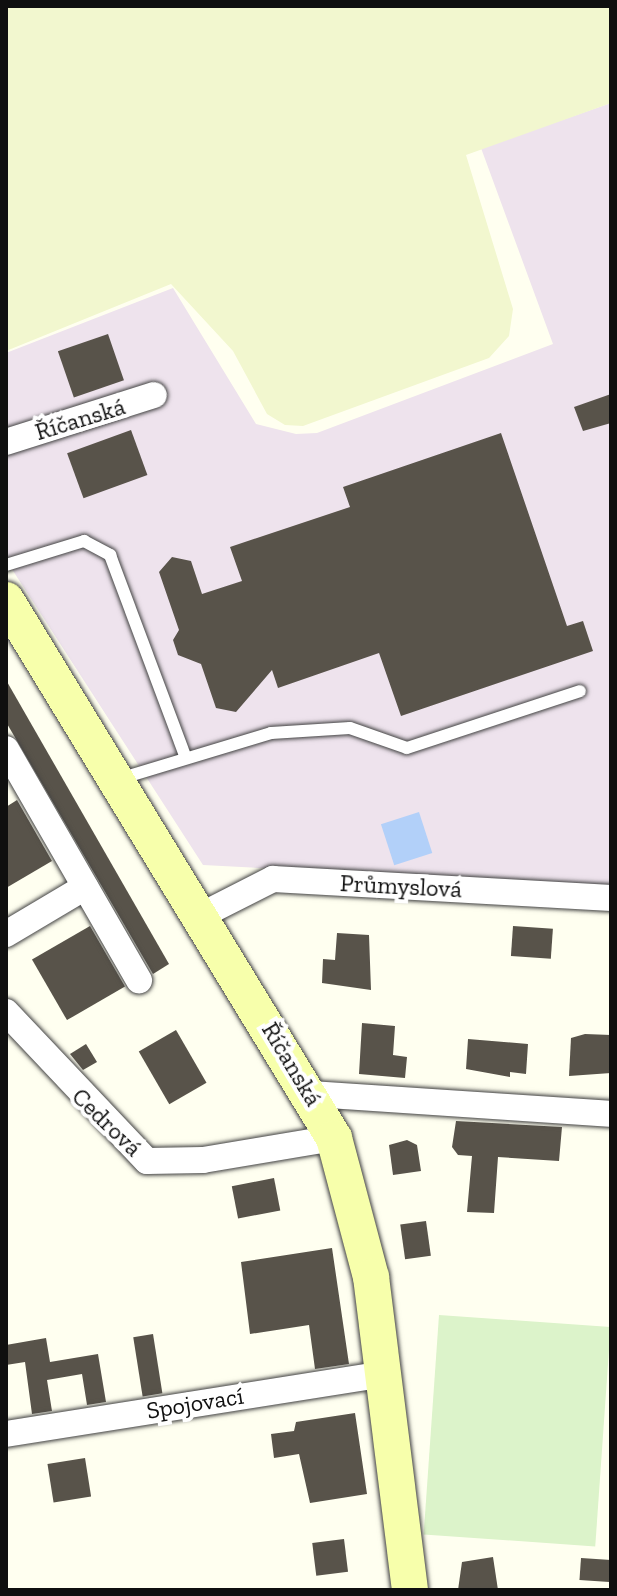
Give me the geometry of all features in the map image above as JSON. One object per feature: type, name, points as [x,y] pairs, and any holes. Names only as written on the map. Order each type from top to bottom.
[{"type":"main road","name":"Říčanská","points":[[6,600],[312,1094],[334,1138],[368,1264],[385,1374],[410,1590]]},
{"type":"street","name":"Říčanská","points":[[6,442],[154,395]]},
{"type":"street","points":[[6,749],[139,980]]},
{"type":"street","name":"Průmyslová","points":[[200,916],[273,879],[611,898]]},
{"type":"street","points":[[6,934],[85,887]]},
{"type":"street","name":"Cedrová","points":[[6,1012],[147,1161],[203,1160],[334,1138]]},
{"type":"street","points":[[312,1094],[611,1114]]},
{"type":"street","name":"Spojovací","points":[[6,1434],[385,1374]]},
{"type":"lane","points":[[6,565],[84,541],[110,555],[185,756]]},
{"type":"lane","points":[[117,780],[185,756],[271,733],[350,728],[407,748],[580,691]]},
{"type":"shaded area","points":[[611,103],[611,887],[203,865],[6,560],[6,353],[173,288],[256,424],[296,434],[317,433],[553,344],[481,148]]},
{"type":"green space","points":[[6,6],[611,6],[611,103],[466,155],[513,309],[509,336],[489,358],[303,426],[285,425],[267,414],[233,351],[171,284],[6,351]]},
{"type":"green space","points":[[439,1315],[611,1327],[595,1546],[424,1534]]},
{"type":"water","points":[[419,812],[432,853],[394,865],[381,824]]},
{"type":"building","points":[[108,334],[124,380],[74,398],[58,351]]},
{"type":"building","points":[[611,394],[611,423],[583,431],[574,407]]},
{"type":"building","points":[[131,430],[147,475],[84,498],[67,453]]},
{"type":"building","points":[[501,433],[567,626],[583,621],[593,651],[401,716],[379,653],[278,688],[272,670],[236,712],[216,708],[201,664],[178,655],[173,640],[179,630],[159,572],[172,557],[191,561],[202,594],[242,581],[230,547],[350,507],[343,487]]},
{"type":"building","points":[[6,680],[169,964],[153,974],[6,722]]},
{"type":"building","points":[[17,800],[52,861],[6,888],[6,807]]},
{"type":"building","points":[[90,926],[125,987],[67,1020],[32,960]]},
{"type":"building","points":[[513,926],[553,929],[551,959],[511,956]]},
{"type":"building","points":[[337,933],[369,935],[371,990],[322,983],[323,959],[335,960]]},
{"type":"building","points":[[362,1023],[395,1026],[393,1055],[407,1057],[405,1078],[359,1074]]},
{"type":"building","points":[[176,1030],[206,1083],[169,1104],[139,1052]]},
{"type":"building","points":[[585,1034],[611,1035],[611,1073],[569,1076],[571,1038]]},
{"type":"building","points":[[468,1039],[528,1044],[526,1074],[510,1072],[510,1077],[466,1069]]},
{"type":"building","points":[[86,1044],[97,1062],[83,1070],[70,1054]]},
{"type":"building","points":[[456,1121],[562,1127],[559,1161],[498,1157],[494,1213],[467,1212],[472,1156],[458,1155],[452,1147]]},
{"type":"building","points":[[407,1140],[417,1145],[421,1171],[393,1175],[389,1145]]},
{"type":"building","points":[[274,1178],[280,1210],[238,1219],[232,1186]]},
{"type":"building","points":[[426,1221],[431,1256],[405,1259],[400,1225]]},
{"type":"building","points":[[332,1248],[349,1364],[315,1369],[309,1325],[250,1334],[241,1262]]},
{"type":"building","points":[[153,1334],[162,1393],[143,1396],[133,1337]]},
{"type":"building","points":[[46,1338],[50,1362],[98,1354],[106,1402],[87,1405],[82,1374],[47,1380],[52,1411],[32,1414],[25,1362],[6,1365],[6,1345]]},
{"type":"building","points":[[355,1413],[367,1494],[310,1503],[299,1454],[274,1458],[271,1434],[294,1431],[296,1422]]},
{"type":"building","points":[[85,1458],[91,1497],[54,1502],[47,1464]]},
{"type":"building","points":[[344,1539],[348,1572],[316,1576],[312,1543]]},
{"type":"building","points":[[493,1557],[498,1590],[458,1590],[462,1562]]},
{"type":"building","points":[[581,1558],[611,1560],[609,1582],[579,1580]]}]
